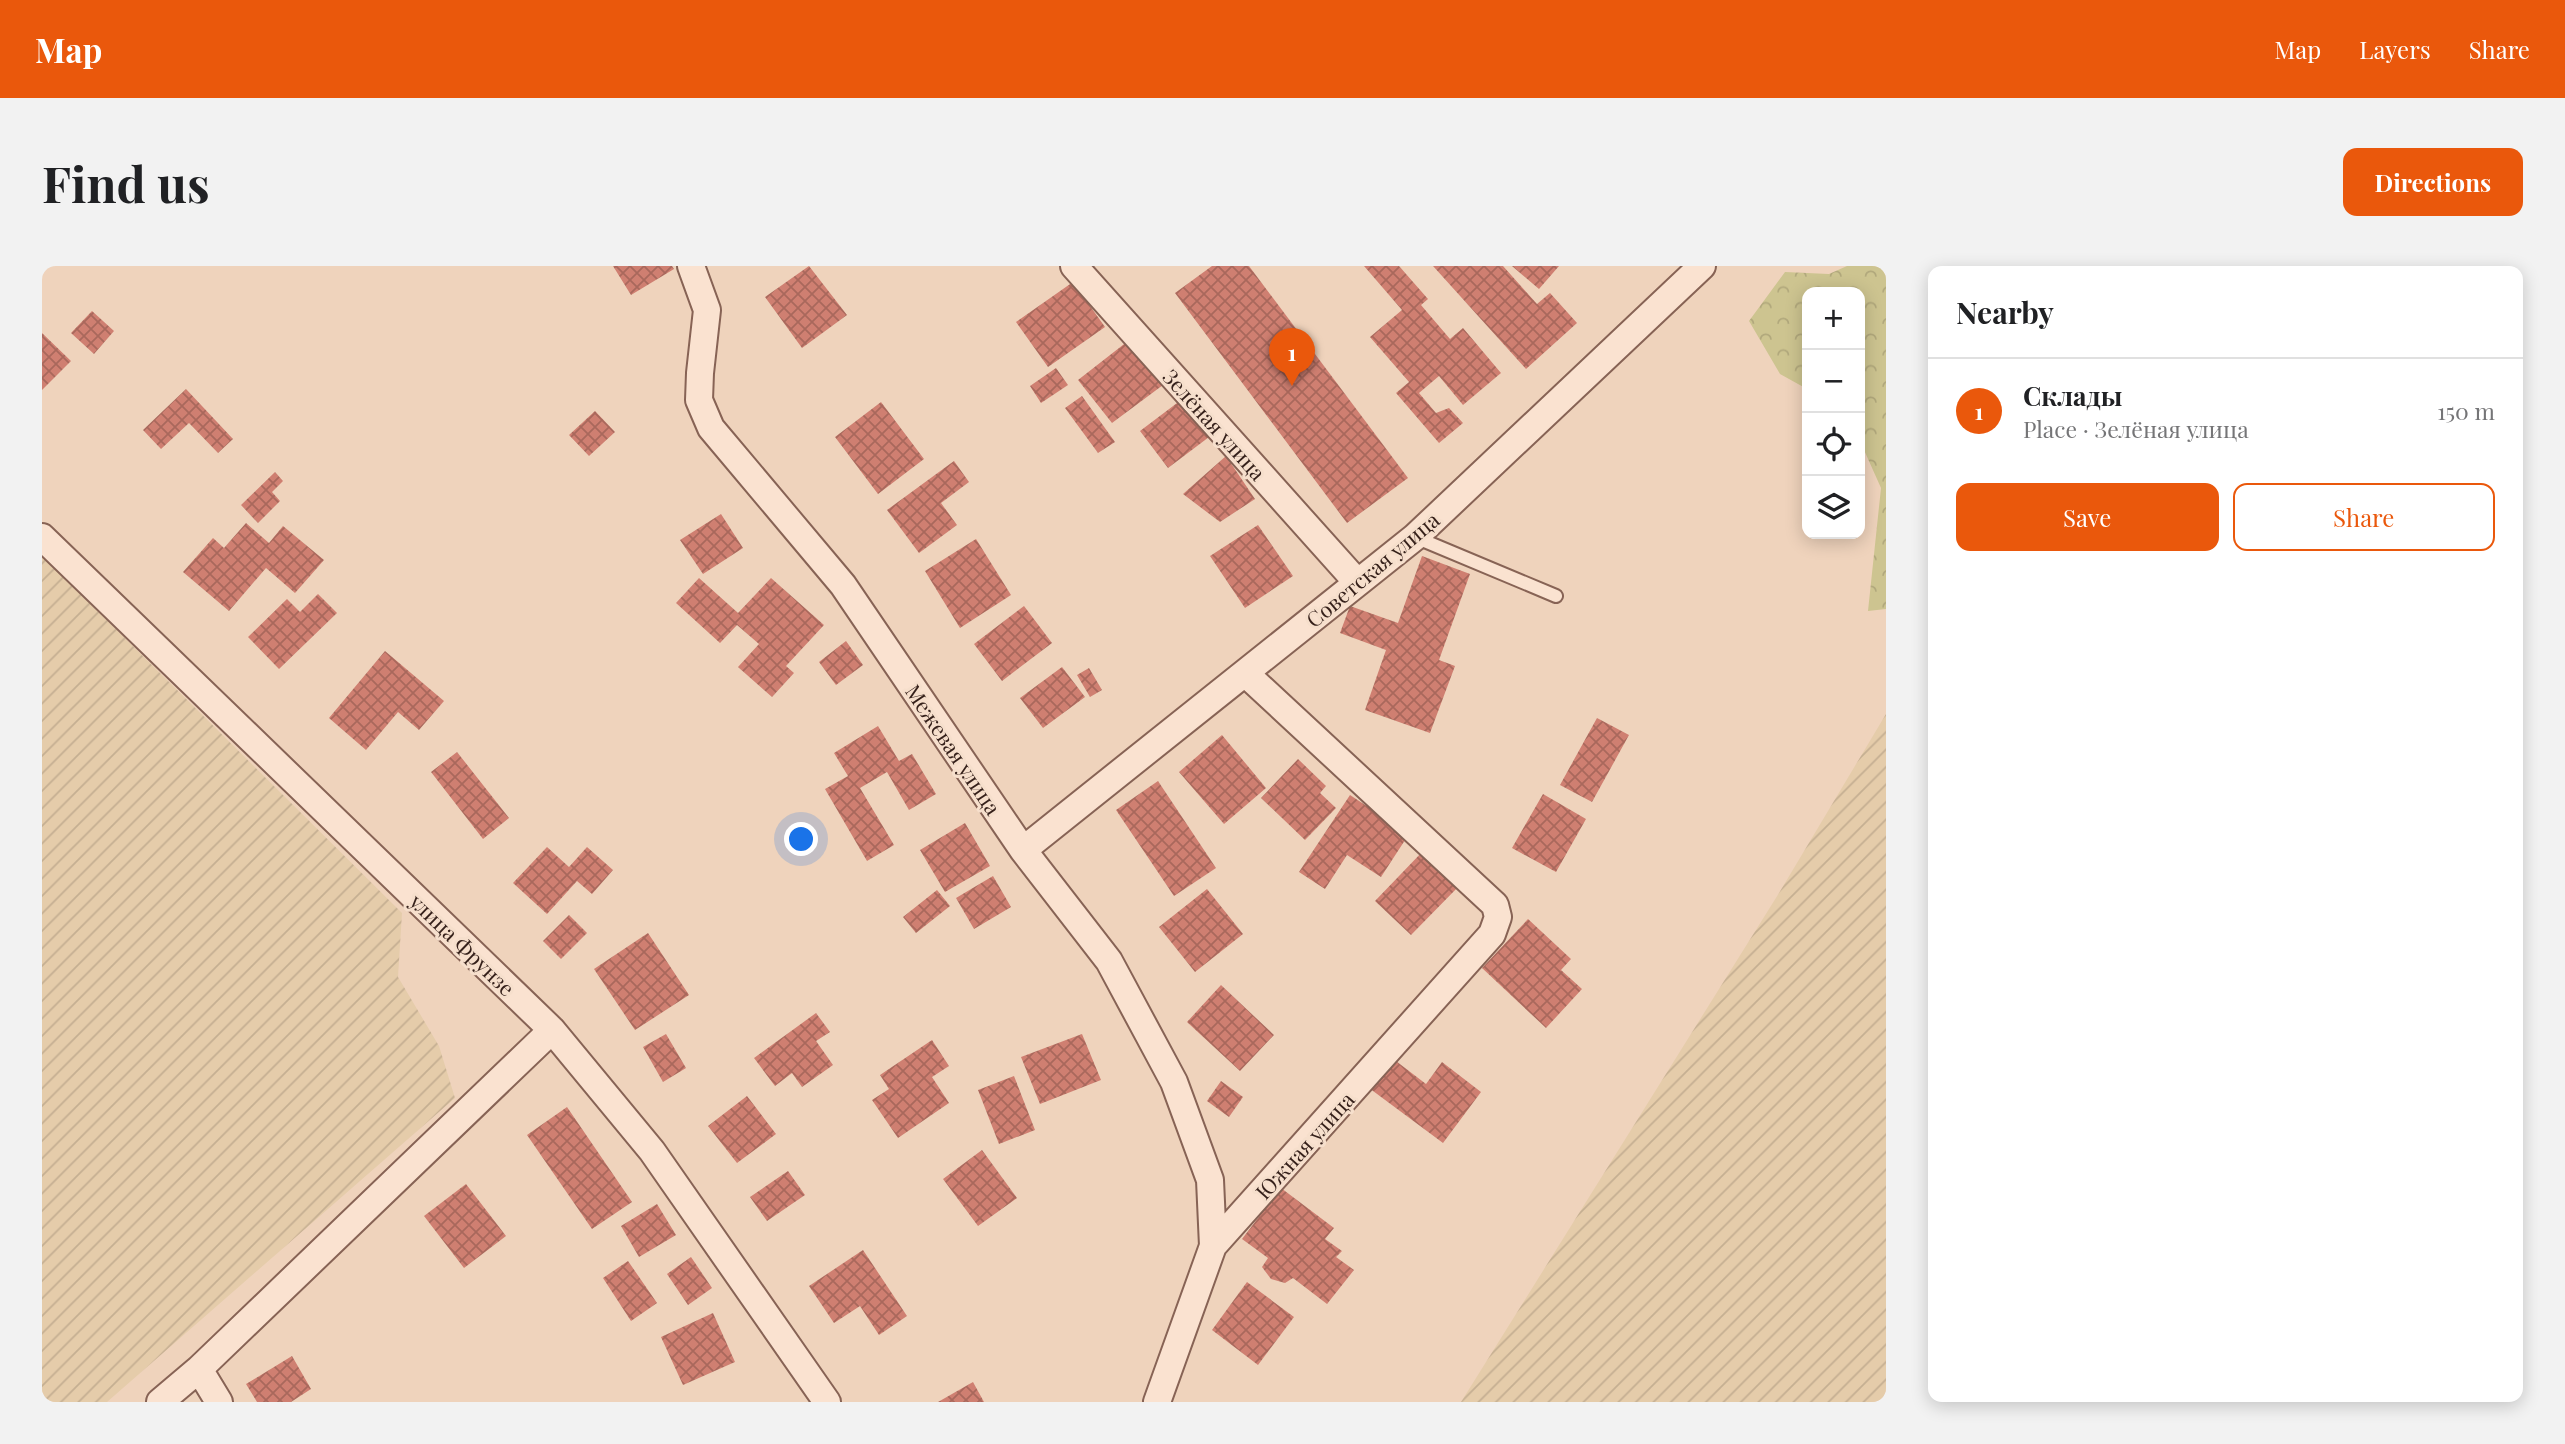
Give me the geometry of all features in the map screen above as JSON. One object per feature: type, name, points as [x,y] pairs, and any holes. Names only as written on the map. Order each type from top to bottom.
[{"type":"street","name":"Межевая улица","points":[[691,266],[707,310],[699,400],[711,428],[843,586],[1023,850],[1109,961],[1174,1082],[1210,1180],[1213,1246]]},
{"type":"street","name":"Зелёная улица","points":[[1074,266],[1357,582]]},
{"type":"street","name":"Советская улица","points":[[1023,850],[1415,537],[1702,266]]},
{"type":"street","name":"улица Фрунзе","points":[[42,537],[552,1030],[652,1151],[827,1402]]},
{"type":"street","name":"Южная улица","points":[[1157,1402],[1213,1246],[1492,934],[1498,917],[1495,905],[1246,674]]},
{"type":"street","points":[[160,1402],[199,1369],[552,1030]]},
{"type":"street","points":[[199,1369],[219,1402]]},
{"type":"lane","points":[[1415,537],[1556,596]]},
{"type":"shaded area","points":[[42,556],[402,913],[398,977],[439,1046],[455,1098],[107,1402],[42,1402]]},
{"type":"shaded area","points":[[1886,714],[1886,1402],[1461,1402],[1779,893]]},
{"type":"green space","points":[[1847,266],[1886,266],[1886,609],[1868,611],[1881,488],[1865,452],[1865,287],[1802,287],[1802,386],[1780,374],[1749,321],[1785,272],[1829,274]]},
{"type":"building","points":[[613,266],[672,266],[674,269],[631,295]]},
{"type":"building","points":[[809,266],[847,315],[802,348],[765,297]]},
{"type":"building","points":[[1212,266],[1249,266],[1408,478],[1347,523],[1175,293]]},
{"type":"building","points":[[1364,266],[1399,266],[1428,299],[1421,305],[1450,339],[1463,328],[1501,373],[1463,405],[1439,376],[1419,393],[1436,413],[1449,408],[1463,423],[1439,443],[1396,393],[1409,382],[1370,337],[1402,310]]},
{"type":"building","points":[[1433,266],[1503,266],[1537,304],[1550,293],[1577,323],[1526,369]]},
{"type":"building","points":[[1512,266],[1559,266],[1539,289]]},
{"type":"building","points":[[1073,282],[1105,327],[1048,367],[1016,322]]},
{"type":"building","points":[[92,311],[114,331],[94,354],[71,333]]},
{"type":"building","points":[[42,333],[71,361],[42,390]]},
{"type":"building","points":[[1128,341],[1163,385],[1112,423],[1078,380]]},
{"type":"building","points":[[1056,368],[1068,385],[1041,403],[1030,386]]},
{"type":"building","points":[[186,389],[233,439],[218,453],[189,423],[161,449],[143,430]]},
{"type":"building","points":[[1082,396],[1115,442],[1098,453],[1065,408]]},
{"type":"building","points":[[1185,397],[1213,434],[1168,468],[1140,431]]},
{"type":"building","points":[[881,402],[924,459],[878,494],[835,437]]},
{"type":"building","points":[[595,411],[615,432],[589,456],[569,435]]},
{"type":"building","points":[[1226,456],[1255,499],[1220,522],[1183,494]]},
{"type":"building","points":[[954,461],[969,482],[941,503],[957,525],[919,553],[887,510]]},
{"type":"building","points":[[275,472],[283,481],[272,492],[280,501],[258,523],[241,505]]},
{"type":"building","points":[[721,514],[743,548],[703,574],[680,540]]},
{"type":"building","points":[[246,523],[269,543],[283,526],[324,560],[295,593],[266,568],[229,611],[183,572],[213,538],[224,548]]},
{"type":"building","points":[[1258,525],[1293,576],[1245,608],[1210,556]]},
{"type":"building","points":[[976,539],[1011,595],[960,628],[925,571]]},
{"type":"building","points":[[1422,556],[1470,574],[1439,660],[1455,666],[1430,733],[1365,710],[1386,650],[1340,633],[1350,606],[1398,623]]},
{"type":"building","points":[[699,578],[738,613],[771,578],[824,625],[786,666],[794,673],[772,697],[738,667],[759,644],[737,625],[720,643],[676,603]]},
{"type":"building","points":[[318,594],[337,613],[279,669],[248,637],[287,599],[300,612]]},
{"type":"building","points":[[1024,606],[1052,643],[1002,681],[974,644]]},
{"type":"building","points":[[846,641],[863,665],[836,685],[819,662]]},
{"type":"building","points":[[385,651],[444,701],[419,730],[398,712],[366,750],[329,718]]},
{"type":"building","points":[[1062,667],[1085,697],[1043,728],[1020,698]]},
{"type":"building","points":[[1089,668],[1102,690],[1090,697],[1077,675]]},
{"type":"building","points":[[1597,718],[1629,735],[1592,802],[1560,785]]},
{"type":"building","points":[[878,726],[899,761],[912,754],[936,794],[909,810],[887,772],[860,788],[894,845],[867,861],[825,789],[848,776],[834,753]]},
{"type":"building","points":[[1222,735],[1266,788],[1224,824],[1179,772]]},
{"type":"building","points":[[457,752],[509,818],[483,839],[431,772]]},
{"type":"building","points":[[1298,759],[1326,786],[1320,793],[1336,808],[1305,840],[1261,798]]},
{"type":"building","points":[[1158,781],[1216,868],[1174,896],[1116,810]]},
{"type":"building","points":[[1543,794],[1586,819],[1556,872],[1512,848]]},
{"type":"building","points":[[1350,795],[1409,834],[1381,877],[1347,855],[1325,889],[1299,872]]},
{"type":"building","points":[[965,823],[990,866],[945,892],[920,850]]},
{"type":"building","points":[[547,847],[569,867],[587,847],[613,870],[592,894],[577,881],[547,914],[513,883]]},
{"type":"building","points":[[1424,850],[1461,884],[1411,935],[1375,901]]},
{"type":"building","points":[[993,876],[1011,907],[974,929],[956,898]]},
{"type":"building","points":[[1207,889],[1243,934],[1195,972],[1159,927]]},
{"type":"building","points":[[937,890],[950,906],[916,933],[903,917]]},
{"type":"building","points":[[569,915],[587,933],[561,959],[543,941]]},
{"type":"building","points":[[1528,919],[1571,959],[1561,970],[1582,989],[1546,1028],[1482,968]]},
{"type":"building","points":[[648,933],[689,995],[635,1030],[594,969]]},
{"type":"building","points":[[1221,985],[1274,1035],[1240,1071],[1187,1022]]},
{"type":"building","points":[[816,1013],[830,1032],[816,1041],[833,1065],[802,1087],[792,1073],[775,1086],[754,1058]]},
{"type":"building","points":[[666,1034],[686,1068],[663,1082],[643,1047]]},
{"type":"building","points":[[1082,1034],[1101,1080],[1040,1104],[1021,1057]]},
{"type":"building","points":[[932,1040],[949,1066],[932,1077],[949,1103],[898,1138],[872,1100],[889,1089],[880,1075]]},
{"type":"building","points":[[1392,1058],[1426,1084],[1442,1062],[1481,1092],[1443,1143],[1369,1088]]},
{"type":"building","points":[[1014,1076],[1035,1130],[999,1144],[978,1090]]},
{"type":"building","points":[[1221,1081],[1243,1097],[1229,1117],[1207,1101]]},
{"type":"building","points":[[747,1096],[776,1134],[737,1163],[708,1126]]},
{"type":"building","points":[[567,1107],[632,1202],[592,1229],[527,1135]]},
{"type":"building","points":[[982,1150],[1017,1198],[978,1226],[943,1179]]},
{"type":"building","points":[[788,1171],[805,1195],[767,1221],[750,1197]]},
{"type":"building","points":[[466,1184],[506,1236],[464,1268],[424,1216]]},
{"type":"building","points":[[1281,1188],[1334,1228],[1325,1239],[1342,1251],[1336,1257],[1354,1270],[1327,1304],[1293,1278],[1285,1283],[1271,1279],[1262,1267],[1268,1258],[1242,1239]]},
{"type":"building","points":[[657,1204],[676,1235],[639,1257],[621,1226]]},
{"type":"building","points":[[863,1250],[907,1316],[879,1335],[860,1306],[834,1323],[809,1286]]},
{"type":"building","points":[[691,1257],[712,1288],[688,1305],[667,1274]]},
{"type":"building","points":[[628,1261],[657,1303],[631,1321],[603,1278]]},
{"type":"building","points":[[1247,1282],[1294,1317],[1258,1365],[1212,1330]]},
{"type":"building","points":[[713,1313],[735,1362],[683,1385],[661,1337]]},
{"type":"building","points":[[292,1356],[311,1389],[291,1402],[257,1402],[246,1384]]},
{"type":"building","points":[[973,1382],[984,1402],[938,1402]]},
{"type":"place","name":"Склады","points":[[1292,386]]}]
